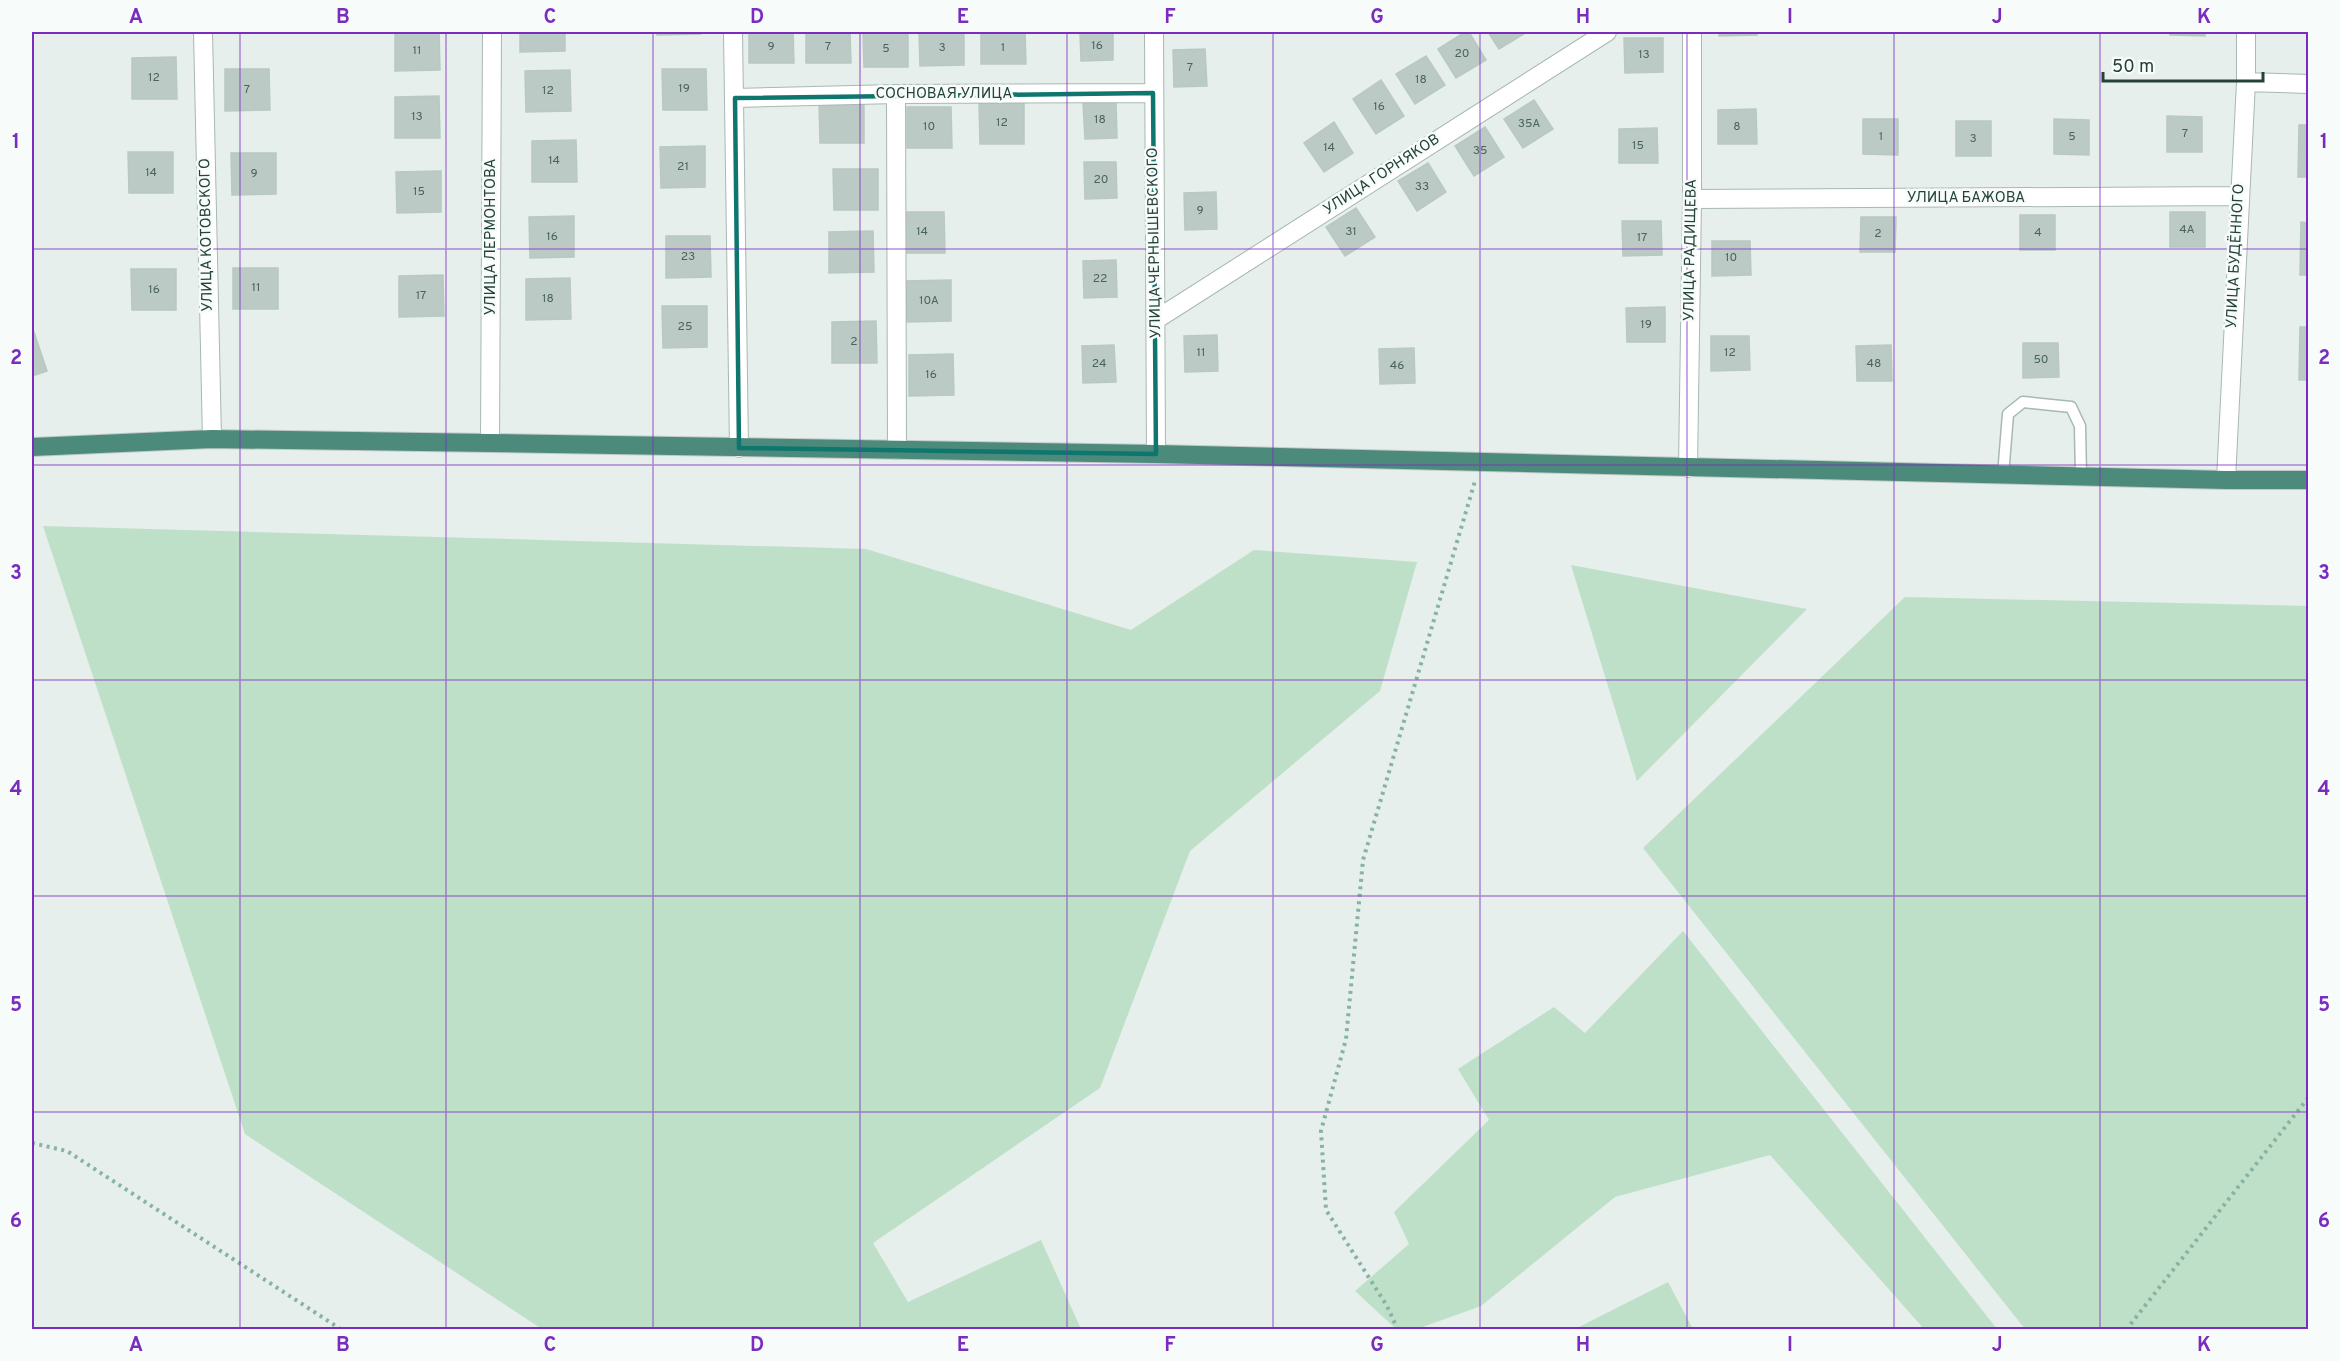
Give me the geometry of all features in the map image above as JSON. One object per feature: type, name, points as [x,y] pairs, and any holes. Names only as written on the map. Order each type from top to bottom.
[{"type":"highway","points":[[32,447],[212,439],[490,443],[1156,454],[2081,477],[2308,480]]},
{"type":"street","name":"УЛИЦА КОТОВСКОГО","points":[[203,32],[212,439]]},
{"type":"street","name":"УЛИЦА ЛЕРМОНТОВА","points":[[490,443],[492,32]]},
{"type":"street","points":[[733,32],[739,448]]},
{"type":"street","name":"УЛИЦА ЧЕРНЫШЕВСКОГО","points":[[1154,32],[1156,454]]},
{"type":"street","name":"УЛИЦА ГОРНЯКОВ","points":[[1157,319],[1607,32]]},
{"type":"street","name":"УЛИЦА РАДИЩЕВА","points":[[1688,468],[1692,32]]},
{"type":"street","name":"УЛИЦА БУДЁННОГО","points":[[2226,480],[2246,82],[2246,32]]},
{"type":"street","points":[[2246,82],[2308,84]]},
{"type":"street","name":"СОСНОВАЯ УЛИЦА","points":[[735,98],[896,94],[1153,93]]},
{"type":"street","points":[[896,94],[897,450]]},
{"type":"street","name":"УЛИЦА БАЖОВА","points":[[1692,199],[2239,196]]},
{"type":"lane","points":[[2003,475],[2008,414],[2023,402],[2071,407],[2080,426],[2081,477]]},
{"type":"path","points":[[1398,1329],[1387,1306],[1326,1210],[1321,1131],[1346,1039],[1363,860],[1480,463]]},
{"type":"path","points":[[2126,1329],[2308,1098]]},
{"type":"path","points":[[32,1143],[67,1151],[342,1329]]},
{"type":"highlighted area","points":[[1153,93],[1156,454],[739,448],[735,98]]},
{"type":"green space","points":[[43,526],[866,549],[1131,630],[1254,550],[1417,562],[1380,691],[1190,851],[1100,1088],[873,1243],[908,1302],[1041,1240],[1081,1329],[542,1329],[245,1134]]},
{"type":"green space","points":[[1571,565],[1807,609],[1637,781]]},
{"type":"green space","points":[[1905,597],[2308,606],[2308,1329],[2025,1329],[1643,848]]},
{"type":"green space","points":[[1683,931],[1997,1329],[1924,1329],[1770,1155],[1615,1197],[1481,1306],[1417,1329],[1396,1329],[1355,1291],[1409,1244],[1394,1212],[1489,1120],[1458,1069],[1554,1007],[1585,1033]]},
{"type":"green space","points":[[1668,1282],[1693,1329],[1575,1329]]},
{"type":"building","points":[[395,32],[439,32],[440,70],[395,71]]},
{"type":"building","points":[[520,32],[565,32],[565,51],[520,52]]},
{"type":"building","points":[[657,32],[701,32],[701,34],[657,35]]},
{"type":"building","points":[[749,32],[793,32],[794,63],[749,63]]},
{"type":"building","points":[[806,32],[850,32],[851,63],[806,63]]},
{"type":"building","points":[[863,32],[908,32],[908,67],[864,67]]},
{"type":"building","points":[[919,32],[964,32],[964,65],[920,66]]},
{"type":"building","points":[[981,32],[1025,32],[1026,64],[981,64]]},
{"type":"building","points":[[1080,32],[1113,32],[1113,60],[1081,61]]},
{"type":"building","points":[[1465,32],[1469,32],[1486,60],[1456,78],[1438,49]]},
{"type":"building","points":[[1488,32],[1527,32],[1499,49]]},
{"type":"building","points":[[1719,32],[1757,32],[1757,35],[1719,36]]},
{"type":"building","points":[[2170,32],[2205,32],[2205,36],[2170,35]]},
{"type":"building","points":[[1624,38],[1663,38],[1663,72],[1625,73]]},
{"type":"building","points":[[1205,49],[1207,86],[1174,87],[1173,50]]},
{"type":"building","points":[[1426,56],[1445,85],[1415,104],[1396,74]]},
{"type":"building","points":[[176,57],[177,99],[132,99],[132,58]]},
{"type":"building","points":[[225,69],[269,69],[270,110],[225,111]]},
{"type":"building","points":[[662,69],[706,69],[707,110],[663,110]]},
{"type":"building","points":[[570,70],[571,111],[526,112],[525,71]]},
{"type":"building","points":[[1381,80],[1404,116],[1376,134],[1353,99]]},
{"type":"building","points":[[439,96],[440,138],[395,138],[395,97]]},
{"type":"building","points":[[1534,100],[1553,129],[1523,148],[1504,119]]},
{"type":"building","points":[[819,102],[864,102],[864,143],[820,143]]},
{"type":"building","points":[[1024,102],[1024,144],[980,144],[979,103]]},
{"type":"building","points":[[1116,102],[1117,138],[1085,139],[1083,103]]},
{"type":"building","points":[[907,107],[951,107],[952,148],[907,148]]},
{"type":"building","points":[[1756,109],[1757,144],[1718,144],[1718,110]]},
{"type":"building","points":[[2167,116],[2202,117],[2202,152],[2167,152]]},
{"type":"building","points":[[1863,119],[1898,119],[1898,155],[1863,154]]},
{"type":"building","points":[[2054,119],[2089,120],[2089,155],[2054,154]]},
{"type":"building","points":[[1956,121],[1991,121],[1991,156],[1956,156]]},
{"type":"building","points":[[1334,122],[1353,153],[1324,172],[1304,143]]},
{"type":"building","points":[[2299,125],[2308,125],[2308,177],[2298,177]]},
{"type":"building","points":[[1485,127],[1504,157],[1474,176],[1455,146]]},
{"type":"building","points":[[1657,128],[1658,163],[1619,163],[1619,129]]},
{"type":"building","points":[[576,140],[577,182],[532,182],[532,141]]},
{"type":"building","points":[[705,146],[705,187],[661,188],[660,147]]},
{"type":"building","points":[[128,152],[173,152],[173,193],[129,193]]},
{"type":"building","points":[[231,153],[276,153],[276,194],[232,195]]},
{"type":"building","points":[[1084,162],[1116,162],[1117,198],[1085,199]]},
{"type":"building","points":[[1428,163],[1446,192],[1417,211],[1398,181]]},
{"type":"building","points":[[833,169],[878,169],[878,210],[834,210]]},
{"type":"building","points":[[441,171],[441,212],[397,213],[396,172]]},
{"type":"building","points":[[1216,192],[1217,229],[1185,230],[1184,193]]},
{"type":"building","points":[[1356,208],[1375,237],[1345,256],[1326,227]]},
{"type":"building","points":[[899,212],[944,212],[945,253],[900,253]]},
{"type":"building","points":[[2170,212],[2205,212],[2205,247],[2170,247]]},
{"type":"building","points":[[2020,215],[2055,215],[2055,250],[2020,250]]},
{"type":"building","points":[[574,216],[574,257],[530,258],[529,217]]},
{"type":"building","points":[[1861,217],[1896,217],[1895,252],[1860,252]]},
{"type":"building","points":[[1622,221],[1661,221],[1662,255],[1623,256]]},
{"type":"building","points":[[2301,222],[2308,223],[2308,275],[2300,275]]},
{"type":"building","points":[[873,231],[874,272],[829,273],[829,232]]},
{"type":"building","points":[[666,236],[710,236],[711,277],[666,278]]},
{"type":"building","points":[[1712,241],[1750,241],[1751,275],[1712,276]]},
{"type":"building","points":[[1116,260],[1117,297],[1084,298],[1083,261]]},
{"type":"building","points":[[233,268],[278,268],[278,309],[233,309]]},
{"type":"building","points":[[131,269],[176,269],[176,310],[132,310]]},
{"type":"building","points":[[443,275],[444,316],[399,317],[399,276]]},
{"type":"building","points":[[570,278],[571,319],[526,320],[526,279]]},
{"type":"building","points":[[951,280],[951,321],[907,322],[906,281]]},
{"type":"building","points":[[662,306],[707,306],[707,347],[663,348]]},
{"type":"building","points":[[1665,307],[1665,342],[1627,342],[1626,308]]},
{"type":"building","points":[[876,321],[877,363],[832,363],[832,322]]},
{"type":"building","points":[[2300,327],[2308,327],[2308,380],[2299,380]]},
{"type":"building","points":[[34,332],[47,371],[32,376],[32,333]]},
{"type":"building","points":[[1217,335],[1218,371],[1185,372],[1184,336]]},
{"type":"building","points":[[1711,336],[1749,336],[1750,370],[1711,371]]},
{"type":"building","points":[[2023,343],[2058,343],[2059,377],[2023,378]]},
{"type":"building","points":[[1114,345],[1116,382],[1083,383],[1082,346]]},
{"type":"building","points":[[1891,345],[1892,381],[1857,381],[1856,346]]},
{"type":"building","points":[[1414,348],[1415,383],[1380,384],[1379,349]]},
{"type":"building","points":[[953,354],[954,395],[909,396],[909,355]]}]
